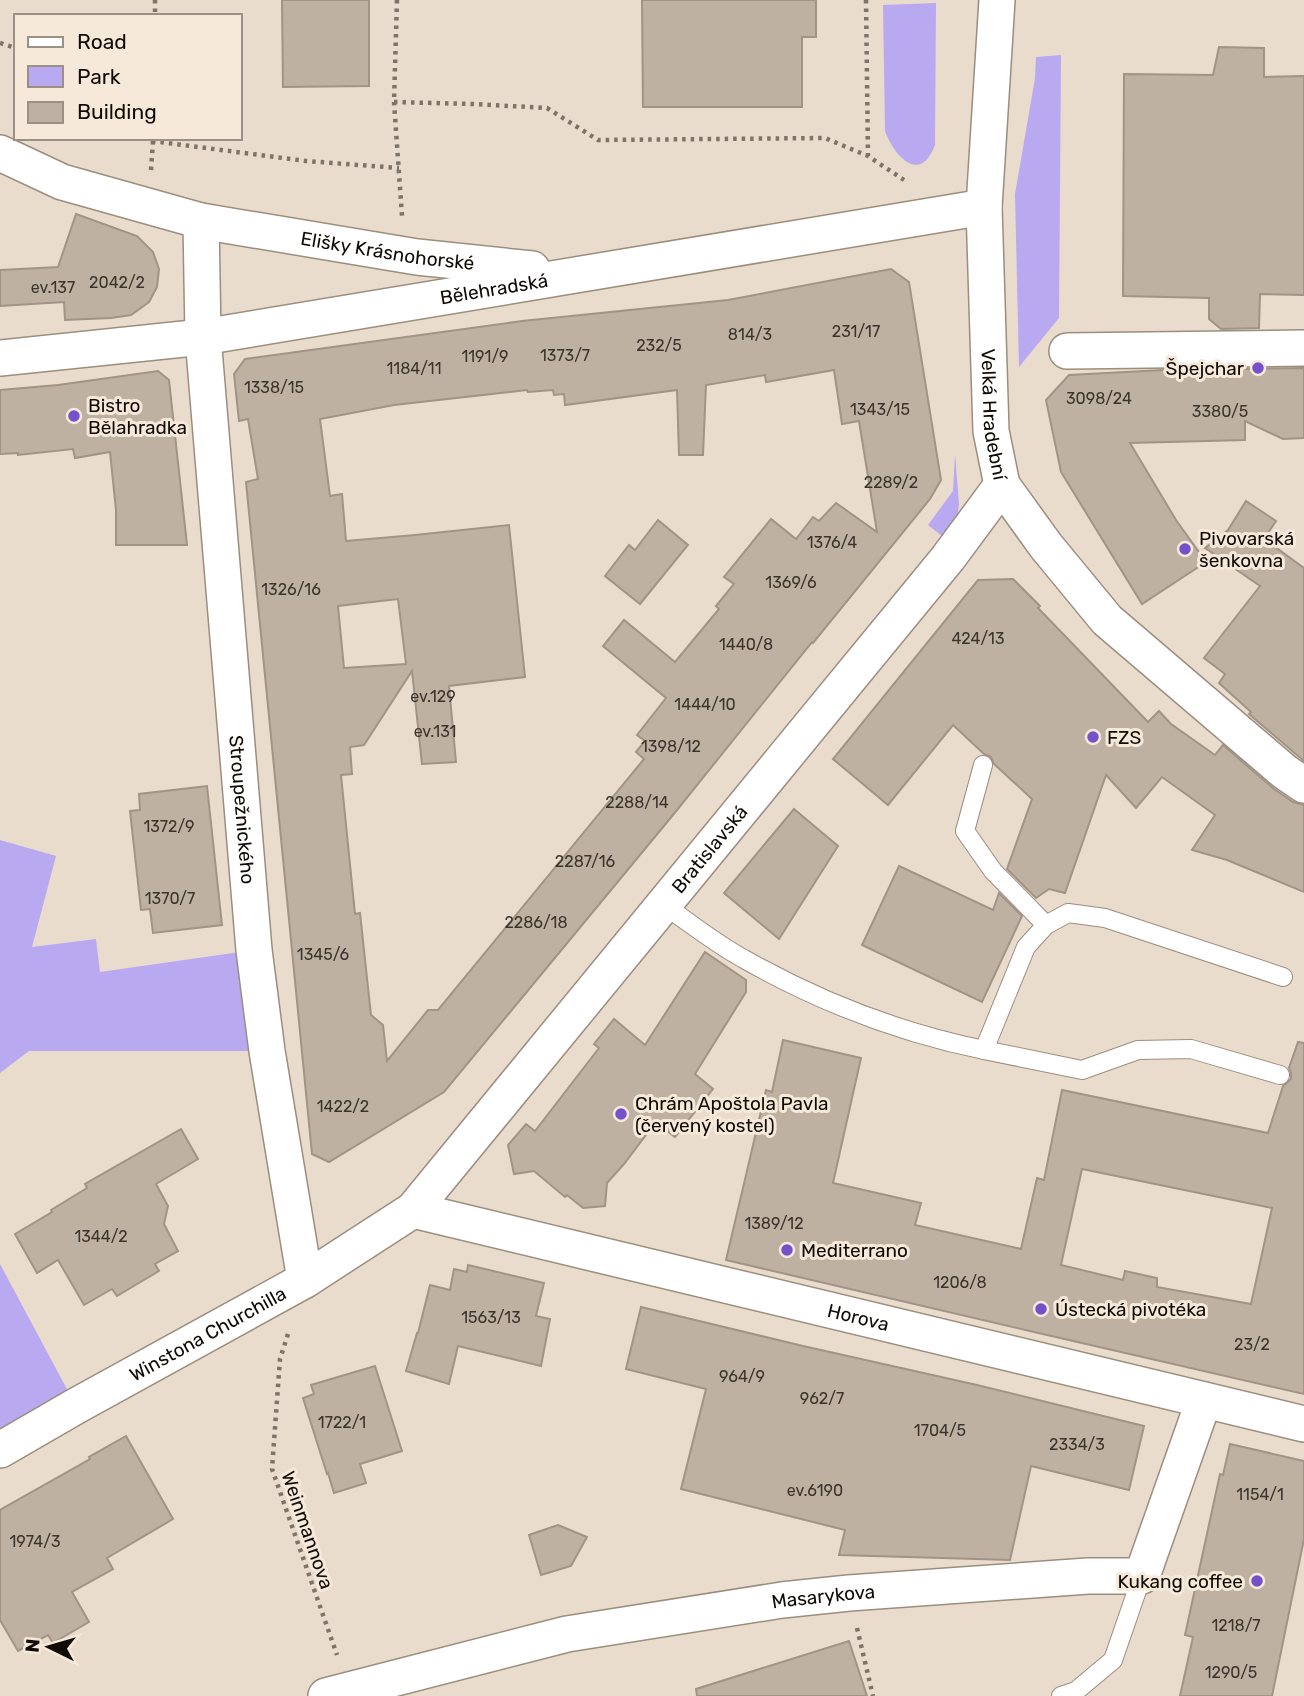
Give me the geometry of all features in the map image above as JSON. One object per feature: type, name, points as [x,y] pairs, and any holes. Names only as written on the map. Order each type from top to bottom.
[{"type":"street","name":"Velká Hradební","points":[[997,0],[984,207],[991,431],[1002,485],[1046,545],[1107,620],[1285,772],[1304,785]]},
{"type":"street","name":"Elišky Krásnohorské","points":[[0,153],[62,182],[201,220],[405,254],[577,274]]},
{"type":"street","name":"Bělehradská","points":[[0,358],[203,337],[984,207]]},
{"type":"street","points":[[201,220],[203,337]]},
{"type":"street","name":"Stroupežnického","points":[[203,337],[254,950],[267,1051],[305,1279]]},
{"type":"street","points":[[1067,351],[1304,348]]},
{"type":"street","name":"Bratislavská","points":[[413,1210],[948,558],[1002,485]]},
{"type":"street","name":"Winstona Churchilla","points":[[0,1450],[305,1279],[413,1210]]},
{"type":"street","name":"Horova","points":[[413,1210],[1304,1424]]},
{"type":"street","points":[[1142,1576],[1204,1400]]},
{"type":"street","name":"Masarykova","points":[[326,1696],[567,1634],[782,1600],[1088,1576],[1142,1576]]},
{"type":"lane","points":[[983,765],[965,831],[993,871],[1046,925]]},
{"type":"lane","points":[[664,905],[742,958],[809,993],[906,1030],[946,1042],[1082,1070],[1138,1050],[1191,1049],[1280,1075]]},
{"type":"lane","points":[[984,1050],[1026,947],[1046,925],[1068,913],[1105,918],[1283,977]]},
{"type":"lane","points":[[1061,1696],[1076,1691],[1113,1660],[1142,1576]]},
{"type":"path","points":[[397,0],[394,102],[405,254]]},
{"type":"path","points":[[866,0],[868,156]]},
{"type":"path","points":[[394,102],[547,108],[598,139],[825,138],[868,156],[904,180]]},
{"type":"path","points":[[152,141],[306,162],[399,167]]},
{"type":"path","name":"Weinmannova","points":[[305,1279],[280,1359],[272,1468],[340,1665]]},
{"type":"path","points":[[849,1593],[873,1696]]},
{"type":"green space","points":[[936,3],[935,145],[929,157],[915,165],[901,157],[885,131],[883,5]]},
{"type":"green space","points":[[1061,55],[1059,318],[1019,367],[1015,194],[1035,78],[1036,57]]},
{"type":"green space","points":[[955,454],[959,504],[957,519],[947,540],[928,525],[953,491]]},
{"type":"green space","points":[[0,840],[56,856],[32,947],[96,939],[100,972],[254,950],[267,1051],[29,1051],[0,1073]]},
{"type":"green space","points":[[0,1264],[76,1406],[0,1450]]},
{"type":"building","points":[[282,0],[369,0],[369,86],[283,87]]},
{"type":"building","points":[[642,0],[816,0],[816,37],[802,37],[802,107],[643,107]]},
{"type":"building","points":[[1219,47],[1264,48],[1264,77],[1304,76],[1304,295],[1260,294],[1259,328],[1221,329],[1209,319],[1209,298],[1123,296],[1124,74],[1213,75]]},
{"type":"building","points":[[76,214],[137,236],[153,252],[159,269],[157,287],[149,302],[131,315],[65,320],[64,302],[0,306],[0,270],[58,267]]},
{"type":"building","points":[[891,269],[909,282],[941,480],[930,499],[444,1092],[329,1162],[312,1154],[246,482],[258,479],[248,419],[239,421],[234,374],[245,359],[522,321],[728,300]],"holes":[[[834,370],[842,424],[859,421],[877,532],[836,503],[819,521],[813,517],[796,539],[771,519],[724,577],[734,584],[716,606],[719,609],[675,662],[624,620],[603,646],[666,698],[637,735],[645,741],[636,752],[644,759],[438,1010],[428,1010],[387,1061],[383,1025],[371,1015],[360,913],[355,914],[341,775],[352,774],[350,747],[364,745],[412,671],[422,764],[456,762],[449,686],[525,677],[509,525],[346,541],[342,494],[330,496],[320,419],[394,405],[527,390],[553,390],[554,395],[564,394],[565,405],[677,390],[679,455],[703,455],[706,385],[765,375],[766,382]],[[398,599],[406,664],[344,668],[338,606]]]},
{"type":"building","points":[[1304,368],[1304,438],[1283,439],[1245,421],[1245,440],[1130,443],[1176,520],[1206,562],[1142,604],[1061,472],[1046,400],[1069,375],[1163,370]]},
{"type":"building","points":[[158,371],[169,380],[187,545],[116,545],[116,510],[110,452],[75,458],[73,449],[18,455],[0,454],[0,390]]},
{"type":"building","points":[[1246,501],[1276,521],[1264,539],[1304,568],[1304,761],[1249,714],[1251,712],[1219,683],[1225,674],[1204,658],[1260,586],[1205,548],[1228,530]]},
{"type":"building","points":[[658,520],[688,545],[640,604],[605,576],[629,545],[635,550]]},
{"type":"building","name":"FZS","points":[[1013,579],[1148,722],[1159,711],[1171,724],[1215,755],[1223,745],[1274,789],[1293,802],[1304,805],[1304,892],[1227,860],[1192,850],[1215,815],[1162,777],[1136,808],[1106,775],[1065,893],[1049,889],[1036,898],[1007,869],[1032,799],[994,764],[991,757],[984,754],[953,725],[888,805],[833,759],[978,580]]},
{"type":"building","points":[[207,786],[222,925],[153,933],[150,909],[141,910],[130,811],[140,810],[139,794]]},
{"type":"building","points":[[794,809],[838,846],[779,939],[724,893]]},
{"type":"building","points":[[899,866],[993,910],[999,893],[1022,916],[982,1002],[862,945]]},
{"type":"building","name":"Chrám Apoštola Pavla (červený kostel)","points":[[705,952],[746,980],[746,992],[695,1074],[713,1089],[675,1137],[657,1123],[652,1127],[607,1183],[605,1206],[583,1208],[534,1171],[514,1174],[508,1145],[526,1124],[535,1131],[599,1048],[594,1044],[614,1019],[645,1045]]},
{"type":"building","points":[[783,1040],[861,1058],[833,1183],[921,1203],[915,1225],[1021,1249],[1037,1178],[1044,1180],[1062,1090],[1268,1133],[1283,1086],[1291,1079],[1289,1068],[1298,1042],[1304,1043],[1304,1394],[726,1260],[766,1090],[772,1092]],"holes":[[[1082,1169],[1272,1208],[1251,1304],[1157,1287],[1157,1278],[1125,1271],[1123,1280],[1061,1265]]]},
{"type":"building","points":[[181,1129],[198,1159],[156,1184],[168,1206],[164,1224],[178,1251],[155,1264],[159,1271],[117,1296],[112,1289],[84,1305],[58,1260],[37,1273],[15,1234],[87,1188],[85,1184]]},
{"type":"building","points":[[468,1265],[544,1283],[536,1316],[550,1319],[541,1366],[458,1346],[449,1384],[406,1371],[430,1285],[450,1290],[454,1269],[467,1272]]},
{"type":"building","points":[[641,1307],[1144,1426],[1129,1490],[1031,1466],[1010,1560],[839,1555],[845,1530],[681,1489],[706,1389],[626,1369]]},
{"type":"building","points":[[375,1366],[402,1451],[360,1464],[366,1483],[334,1493],[303,1398],[314,1394],[311,1385]]},
{"type":"building","points":[[126,1436],[173,1519],[107,1558],[113,1569],[72,1592],[89,1622],[53,1643],[48,1635],[18,1651],[0,1620],[0,1510]]},
{"type":"building","points":[[1230,1444],[1304,1461],[1304,1539],[1272,1696],[1180,1696],[1193,1637],[1185,1635],[1220,1474],[1223,1475]]},
{"type":"building","points":[[558,1525],[587,1537],[571,1566],[541,1575],[529,1535]]},
{"type":"building","points":[[849,1641],[867,1696],[697,1696],[696,1689]]},
{"type":"place","name":"Špejchar","points":[[1258,368]]},
{"type":"place","name":"Bistro Bělahradka","points":[[74,416]]},
{"type":"place","name":"Pivovarská šenkovna","points":[[1185,549]]},
{"type":"place","name":"FZS","points":[[1093,737]]},
{"type":"place","name":"Chrám Apoštola Pavla (červený kostel)","points":[[621,1114]]},
{"type":"place","name":"Mediterrano","points":[[787,1250]]},
{"type":"place","name":"Ústecká pivotéka","points":[[1041,1309]]},
{"type":"place","name":"Kukang coffee","points":[[1257,1581]]}]
